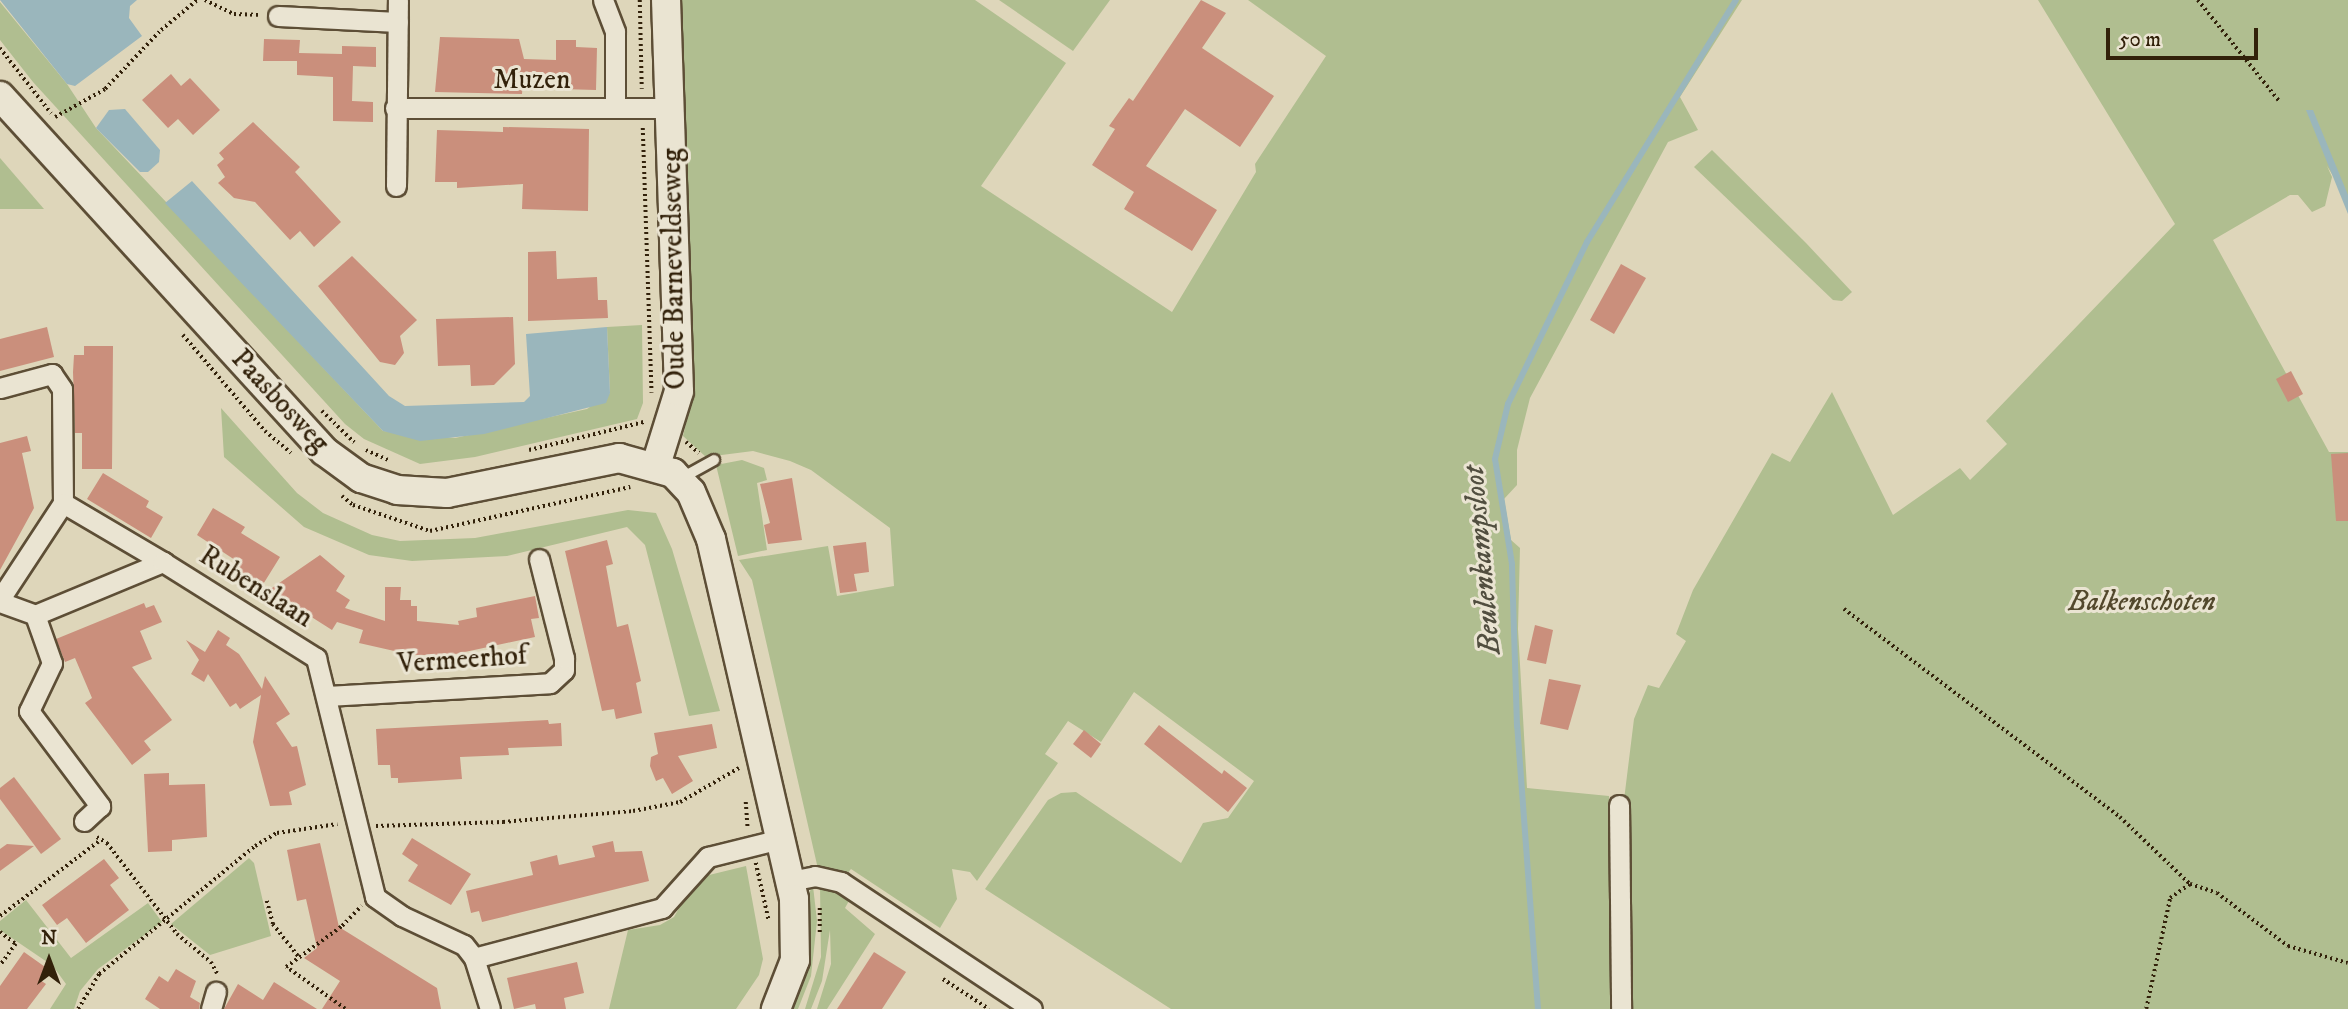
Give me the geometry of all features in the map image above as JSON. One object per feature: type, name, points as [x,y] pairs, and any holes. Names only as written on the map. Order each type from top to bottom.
[{"type":"street","points":[[396,186],[398,0]]},
{"type":"street","points":[[603,0],[615,33],[615,108]]},
{"type":"street","name":"Oude Barneveldseweg","points":[[659,477],[678,391],[656,108],[666,0]]},
{"type":"street","points":[[278,16],[398,22]]},
{"type":"street","name":"Paasbosweg","points":[[0,96],[324,450],[361,478],[407,492],[447,493],[605,459],[659,477]]},
{"type":"street","name":"Muzen","points":[[395,108],[656,108]]},
{"type":"street","points":[[0,388],[52,374],[62,389],[63,503],[0,601],[35,615],[52,663],[29,711],[100,806],[84,821]]},
{"type":"street","points":[[659,477],[702,512],[711,539],[790,881],[797,919],[796,951],[789,983],[776,1009]]},
{"type":"street","points":[[63,503],[163,562]]},
{"type":"street","name":"Vermeerhof","points":[[327,696],[551,683],[564,670],[564,658],[539,559]]},
{"type":"street","name":"Rubenslaan","points":[[35,615],[163,562],[316,658],[327,696],[354,823],[375,897]]},
{"type":"street","points":[[1619,805],[1621,1009]]},
{"type":"street","points":[[375,897],[402,916],[469,952],[662,908],[708,857],[780,839]]},
{"type":"street","points":[[790,881],[814,876],[841,882],[1032,1009]]},
{"type":"street","points":[[469,952],[490,1009]]},
{"type":"lane","points":[[659,477],[714,460]]},
{"type":"path","points":[[54,117],[105,89],[161,30],[197,0]]},
{"type":"path","points":[[205,0],[234,14],[278,16]]},
{"type":"path","name":"Oude Barneveldseweg","points":[[640,0],[656,108],[651,404]]},
{"type":"path","points":[[2198,0],[2280,102]]},
{"type":"path","points":[[0,48],[62,127]]},
{"type":"path","name":"Paasbosweg","points":[[313,401],[355,442],[397,463]]},
{"type":"path","name":"Oude Barneveldseweg","points":[[526,450],[644,422],[648,413]]},
{"type":"path","points":[[620,488],[659,477]]},
{"type":"path","points":[[1844,610],[2120,817],[2190,884],[2217,893],[2288,946],[2348,963]]},
{"type":"path","points":[[78,1009],[99,974],[277,834],[354,823],[447,825],[633,811],[680,802],[744,765],[746,774]]},
{"type":"path","points":[[747,792],[745,814],[771,930]]},
{"type":"path","points":[[84,821],[100,840],[107,843],[167,922],[215,967],[213,1001]]},
{"type":"path","points":[[0,916],[100,840]]},
{"type":"path","points":[[2146,1009],[2170,898],[2190,884]]},
{"type":"path","points":[[345,1009],[286,967],[375,897]]},
{"type":"path","points":[[267,901],[273,924],[299,957]]},
{"type":"path","points":[[0,932],[16,944],[0,966]]},
{"type":"path","points":[[943,979],[989,1009]]},
{"type":"green space","points":[[674,0],[975,0],[1066,63],[981,186],[1172,312],[1256,172],[1255,164],[1326,56],[1248,0],[1742,0],[1680,97],[1698,130],[1668,142],[1530,398],[1517,450],[1517,485],[1504,499],[1511,540],[1520,548],[1518,629],[1527,788],[1609,796],[1610,1009],[1171,1009],[985,889],[1048,800],[1061,793],[1076,792],[1181,863],[1203,823],[1228,818],[1254,781],[1134,692],[1101,742],[1068,721],[1045,754],[1058,763],[977,881],[970,872],[952,869],[957,899],[940,928],[851,869],[845,876],[818,869],[752,580],[739,560],[828,546],[837,596],[894,586],[890,528],[811,470],[753,451],[706,457],[683,436],[690,407]]},
{"type":"green space","points":[[999,0],[1110,0],[1073,51]]},
{"type":"green space","name":"Balkenschoten","points":[[2038,0],[2348,0],[2348,200],[2327,166],[2332,177],[2325,206],[2312,212],[2298,195],[2290,195],[2213,240],[2329,452],[2348,452],[2348,1009],[1627,1009],[1624,800],[1634,719],[1648,685],[1659,688],[1686,641],[1676,634],[1693,590],[1772,453],[1790,462],[1832,392],[1893,515],[1960,468],[1970,480],[2007,444],[1986,421],[2175,224]]},
{"type":"green space","points":[[0,2],[67,84],[96,128],[383,431],[455,438],[587,409],[610,393],[607,327],[642,325],[643,403],[637,419],[475,457],[420,464],[364,439],[345,424],[33,82],[0,40]]},
{"type":"green space","points":[[1712,150],[1852,292],[1842,301],[1833,300],[1694,167]]},
{"type":"green space","points":[[0,158],[44,209],[0,209]]},
{"type":"green space","points":[[221,408],[297,493],[323,513],[372,535],[400,541],[475,538],[628,510],[656,513],[672,549],[720,711],[689,716],[645,545],[627,527],[507,556],[412,561],[369,555],[304,527],[224,457]]},
{"type":"green space","points":[[742,460],[764,468],[767,480],[757,483],[767,550],[738,556],[716,465]]},
{"type":"green space","points":[[249,858],[254,863],[271,936],[210,955],[171,924]]},
{"type":"green space","points":[[746,866],[763,959],[759,975],[736,1009],[609,1009],[628,930],[660,925],[674,917],[692,885],[705,876]]},
{"type":"green space","points":[[828,885],[850,899],[845,908],[875,934],[827,1009],[817,1009],[831,964],[830,930],[822,981],[811,1009],[805,1009],[821,957],[820,886]]},
{"type":"green space","points":[[813,886],[817,921],[811,976],[798,1009],[788,1009],[805,900]]},
{"type":"green space","points":[[26,900],[71,958],[148,903],[162,922],[98,969],[80,991],[74,1009],[50,1009],[66,984],[53,966],[0,930],[0,921]]},
{"type":"water","points":[[0,0],[137,0],[130,6],[129,18],[142,36],[75,86],[67,84]]},
{"type":"water","points":[[125,109],[160,150],[159,162],[148,172],[140,172],[96,128],[109,110]]},
{"type":"water","points":[[2306,110],[2313,110],[2348,195],[2348,214]]},
{"type":"water","points":[[192,181],[389,396],[405,406],[524,402],[530,396],[526,334],[607,327],[610,393],[606,403],[484,434],[420,441],[383,431],[165,203]]},
{"type":"building","points":[[1201,0],[1226,13],[1202,48],[1274,96],[1240,147],[1185,109],[1146,166],[1217,210],[1192,251],[1124,209],[1134,192],[1092,165],[1115,129],[1109,126],[1129,98],[1133,101]]},
{"type":"building","points":[[440,37],[519,39],[524,59],[556,60],[556,40],[576,40],[576,47],[597,48],[596,90],[561,89],[555,87],[555,80],[523,79],[522,94],[435,92]]},
{"type":"building","points":[[264,39],[300,40],[299,53],[342,54],[342,46],[376,47],[376,67],[353,66],[352,101],[373,102],[373,122],[333,121],[333,77],[297,75],[297,61],[263,61]]},
{"type":"building","points":[[171,74],[181,86],[190,78],[220,110],[193,135],[178,119],[168,128],[142,100]]},
{"type":"building","points":[[253,122],[300,167],[295,172],[341,222],[314,247],[300,231],[290,240],[255,202],[234,198],[218,183],[225,177],[217,165],[224,159],[219,153]]},
{"type":"building","points":[[503,127],[589,129],[588,211],[522,209],[523,184],[457,188],[457,182],[435,182],[437,130],[503,132]]},
{"type":"building","points":[[556,251],[557,279],[597,277],[598,300],[607,300],[608,318],[528,321],[528,252]]},
{"type":"building","points":[[352,256],[417,320],[400,336],[404,353],[395,365],[380,362],[318,286]]},
{"type":"building","points":[[1621,264],[1646,278],[1614,334],[1590,320]]},
{"type":"building","points":[[513,317],[515,364],[494,385],[471,386],[470,365],[438,366],[436,319]]},
{"type":"building","points":[[47,327],[54,357],[0,371],[0,339]]},
{"type":"building","points":[[84,346],[113,346],[112,469],[82,469],[82,433],[75,433],[73,372],[74,355],[84,355]]},
{"type":"building","points":[[2291,371],[2303,394],[2288,402],[2276,379]]},
{"type":"building","points":[[27,436],[31,451],[22,453],[34,508],[0,570],[0,443]]},
{"type":"building","points":[[2348,453],[2348,521],[2336,521],[2331,454]]},
{"type":"building","points":[[103,473],[149,501],[146,507],[163,517],[151,538],[87,499]]},
{"type":"building","points":[[792,478],[802,540],[768,544],[764,525],[770,523],[760,484]]},
{"type":"building","points":[[213,508],[245,527],[241,533],[280,557],[262,586],[231,567],[235,560],[197,535]]},
{"type":"building","points":[[607,540],[613,564],[606,566],[617,627],[628,624],[641,681],[636,683],[642,713],[616,719],[614,709],[602,711],[565,551]]},
{"type":"building","points":[[866,542],[869,572],[854,574],[857,591],[840,593],[833,546]]},
{"type":"building","points":[[320,555],[345,576],[336,591],[350,600],[345,608],[385,621],[385,587],[401,587],[400,600],[411,600],[411,606],[417,606],[417,621],[459,625],[458,621],[477,617],[476,608],[535,596],[539,618],[531,619],[535,637],[451,655],[412,655],[359,643],[363,630],[337,622],[332,630],[269,590]]},
{"type":"building","points":[[144,603],[146,608],[154,605],[162,622],[140,631],[152,659],[132,667],[172,720],[144,741],[151,750],[132,765],[85,703],[92,698],[75,658],[65,662],[56,639]]},
{"type":"building","points":[[1535,625],[1553,630],[1546,664],[1527,660]]},
{"type":"building","points":[[218,630],[230,638],[226,645],[239,654],[262,689],[265,676],[290,714],[276,723],[292,747],[297,746],[306,785],[289,792],[292,805],[270,806],[253,742],[261,695],[240,709],[236,703],[230,707],[208,674],[204,682],[191,674],[199,660],[186,640],[205,652]]},
{"type":"building","points":[[1549,679],[1581,685],[1568,730],[1540,724]]},
{"type":"building","points":[[548,720],[549,724],[561,723],[562,746],[508,748],[509,755],[460,757],[462,779],[398,783],[398,778],[391,778],[390,765],[378,765],[376,729]]},
{"type":"building","points":[[712,724],[717,748],[678,756],[693,781],[672,794],[663,778],[656,781],[650,766],[651,757],[658,754],[654,733]]},
{"type":"building","points":[[1159,725],[1222,774],[1224,770],[1247,788],[1228,812],[1144,744]]},
{"type":"building","points":[[1084,730],[1101,744],[1091,758],[1073,744]]},
{"type":"building","points":[[169,773],[169,785],[205,784],[207,837],[172,840],[172,851],[148,852],[144,774]]},
{"type":"building","points":[[14,777],[61,839],[41,854],[0,799],[0,788]]},
{"type":"building","points":[[412,838],[471,874],[451,905],[408,881],[418,865],[402,854]]},
{"type":"building","points":[[613,841],[615,852],[642,851],[649,881],[482,922],[479,911],[471,913],[466,891],[533,875],[530,862],[557,855],[559,865],[595,857],[592,846]]},
{"type":"building","points":[[320,843],[339,927],[437,988],[441,1009],[322,1009],[340,981],[304,958],[317,948],[306,899],[297,901],[287,850]]},
{"type":"building","points":[[7,844],[34,846],[0,871],[0,849]]},
{"type":"building","points":[[104,859],[119,878],[110,885],[129,910],[86,943],[67,918],[57,925],[42,905]]},
{"type":"building","points":[[24,952],[48,969],[40,980],[46,984],[27,1009],[0,1009],[0,986]]},
{"type":"building","points":[[874,952],[906,972],[882,1009],[837,1009]]},
{"type":"building","points":[[577,962],[584,993],[564,998],[566,1009],[536,1009],[535,1004],[514,1009],[507,978]]},
{"type":"building","points":[[176,969],[196,981],[190,997],[200,1003],[199,1009],[160,1009],[145,999],[159,976],[168,982]]},
{"type":"building","points":[[274,982],[317,1009],[224,1009],[238,984],[263,1000]]},
{"type":"waterway","name":"Beulenkampsloot","points":[[1538,1009],[1517,726],[1512,564],[1495,459],[1508,404],[1587,242],[1736,0]]}]
